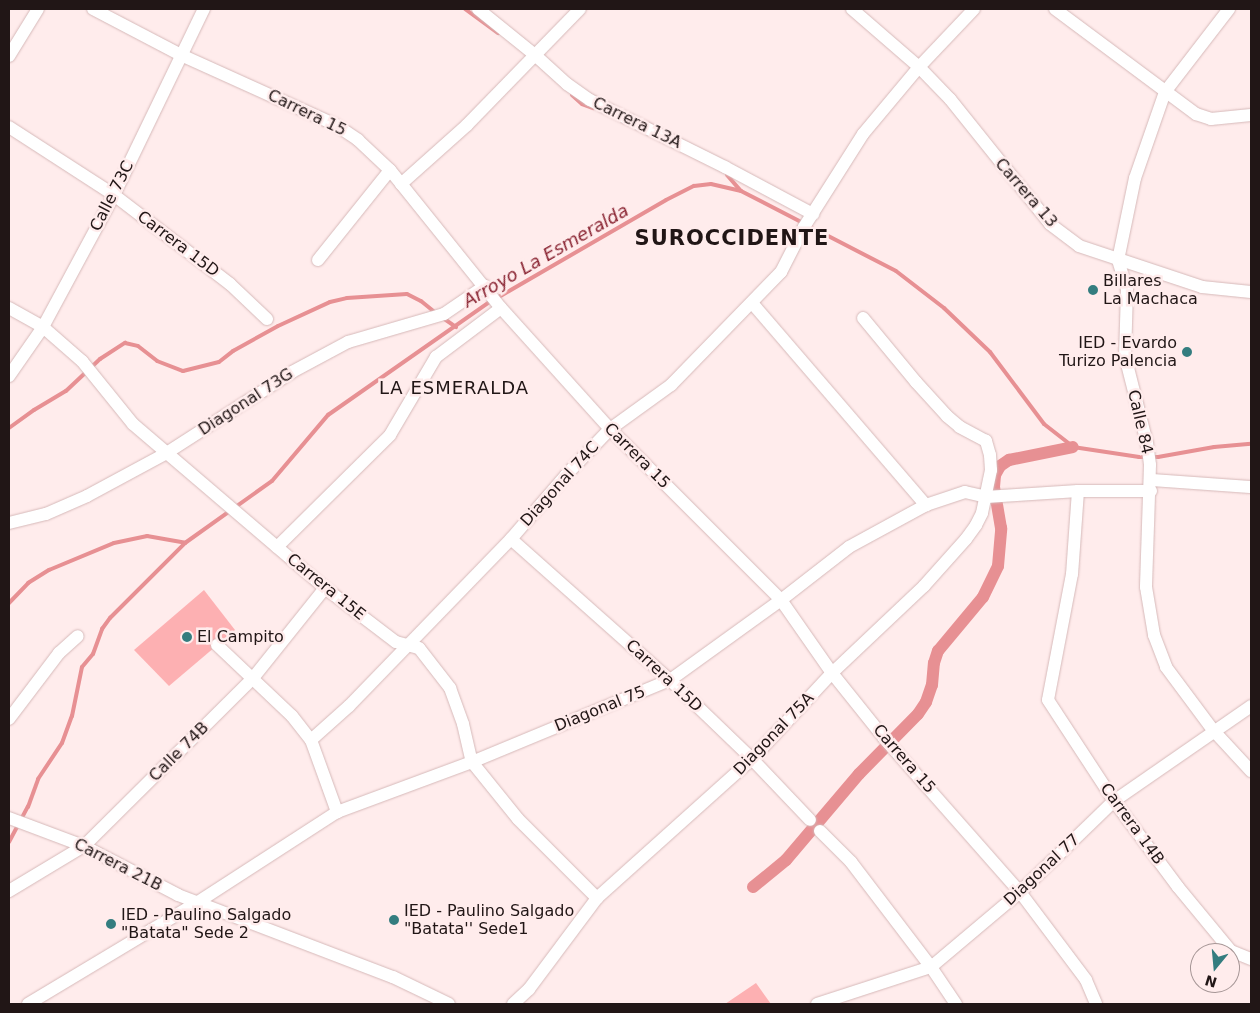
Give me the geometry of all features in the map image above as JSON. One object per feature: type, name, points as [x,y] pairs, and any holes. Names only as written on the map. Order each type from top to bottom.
[{"type":"street","points":[[9,56],[38,9]]},
{"type":"street","name":"Carrera 15","points":[[93,9],[181,55],[336,125],[358,140],[390,170],[500,306],[610,429],[781,600],[832,673],[888,742],[1020,892],[1086,980],[1096,1004]]},
{"type":"street","name":"Calle 73C","points":[[9,376],[43,327],[114,195],[204,9]]},
{"type":"street","name":"Carrera 13A","points":[[478,9],[567,84],[590,100],[809,220]]},
{"type":"street","points":[[401,184],[468,125],[580,9]]},
{"type":"street","name":"Carrera 13","points":[[852,9],[919,67],[950,99],[1050,224],[1079,246],[1202,287],[1251,292]]},
{"type":"street","name":"Diagonal 74C","points":[[311,740],[349,706],[511,539],[566,475],[610,429],[672,385],[781,272],[809,220],[863,134],[919,67],[974,9]]},
{"type":"street","points":[[1055,9],[1196,114],[1211,119],[1251,115]]},
{"type":"street","name":"Calle 84","points":[[1229,9],[1165,92],[1135,178],[1118,260],[1127,290],[1125,356],[1150,465],[1151,485],[1146,587],[1154,635],[1166,667],[1213,730],[1251,771]]},
{"type":"street","name":"Carrera 15D","points":[[9,127],[114,195],[230,284],[267,319]]},
{"type":"street","points":[[318,260],[390,170]]},
{"type":"street","name":"Diagonal 73G","points":[[9,523],[46,514],[88,496],[166,454],[292,372],[348,342],[439,315],[486,287]]},
{"type":"street","points":[[752,303],[926,505]]},
{"type":"street","points":[[277,547],[390,435],[436,357],[500,306]]},
{"type":"street","name":"Carrera 15E","points":[[9,308],[43,327],[84,363],[133,424],[325,588],[396,642],[419,648],[450,688],[463,724],[472,762],[518,819],[597,898]]},
{"type":"street","name":"Diagonal 75A","points":[[513,1004],[529,989],[597,898],[752,759],[832,673],[924,586],[966,540],[992,496],[990,455],[986,441],[960,427],[947,416],[863,318]]},
{"type":"street","name":"Diagonal 75","points":[[28,1004],[198,902],[337,812],[472,762],[670,680],[781,600],[849,547],[926,505],[966,492],[992,496],[1151,485],[1251,487]]},
{"type":"street","name":"Carrera 14B","points":[[1078,491],[1072,574],[1048,700],[1114,801],[1224,943],[1231,951],[1251,959]]},
{"type":"street","name":"Carrera 15D","points":[[511,539],[670,680],[752,759],[810,820]]},
{"type":"street","name":"Calle 74B","points":[[9,891],[84,846],[254,678],[325,588]]},
{"type":"street","points":[[9,718],[59,653],[78,636]]},
{"type":"street","points":[[217,645],[292,716],[311,740],[337,812]]},
{"type":"street","name":"Diagonal 77","points":[[817,1004],[931,967],[1020,892],[1114,801],[1213,730],[1251,706]]},
{"type":"street","name":"Carrera 21B","points":[[18,822],[84,846],[154,884],[393,977],[449,1004]]},
{"type":"street","points":[[820,831],[851,862],[931,967],[956,1004]]},
{"type":"shaded area","name":"El Campito","points":[[204,590],[235,630],[169,686],[134,650]]},
{"type":"shaded area","points":[[756,983],[771,1004],[725,1004]]},
{"type":"waterway","points":[[465,9],[498,33]]},
{"type":"waterway","points":[[572,95],[582,104],[593,108]]},
{"type":"waterway","points":[[727,175],[740,190]]},
{"type":"waterway","name":"Arroyo La Esmeralda","points":[[497,298],[666,200],[694,186],[711,184],[741,191],[896,271],[944,308],[990,352],[1044,424],[1073,447],[1139,457],[1158,457],[1214,447],[1251,444]]},
{"type":"waterway","points":[[9,428],[66,391],[100,359],[125,343],[138,346],[157,361],[183,371],[219,362],[233,351],[278,326],[330,302],[347,298],[407,294],[421,301],[437,314]]},
{"type":"waterway","name":"Arroyo La Esmeralda","points":[[9,842],[28,807],[38,779],[62,743],[72,716],[82,667],[93,654],[102,629],[110,618],[185,543],[272,481],[328,415],[491,301]]},
{"type":"waterway","points":[[443,318],[456,327]]},
{"type":"waterway","points":[[753,887],[786,860],[859,774],[918,714],[926,702],[932,685],[934,663],[938,651],[983,597],[998,566],[1001,528],[994,487],[995,475],[1000,466],[1009,460],[1073,447]]},
{"type":"waterway","points":[[9,603],[28,583],[49,570],[114,543],[147,536],[185,543]]},
{"type":"place","name":"Billares La Machaca","points":[[1093,290]]},
{"type":"place","name":"IED - Evardo Turizo Palencia","points":[[1187,352]]},
{"type":"place","name":"El Campito","points":[[187,637]]},
{"type":"place","name":"IED - Paulino Salgado \"Batata'' Sede1","points":[[394,920]]},
{"type":"place","name":"IED - Paulino Salgado \"Batata\" Sede 2","points":[[111,924]]},
{"type":"district","name":"SUROCCIDENTE","points":[[732,238]]},
{"type":"district","name":"LA ESMERALDA","points":[[454,388]]}]
